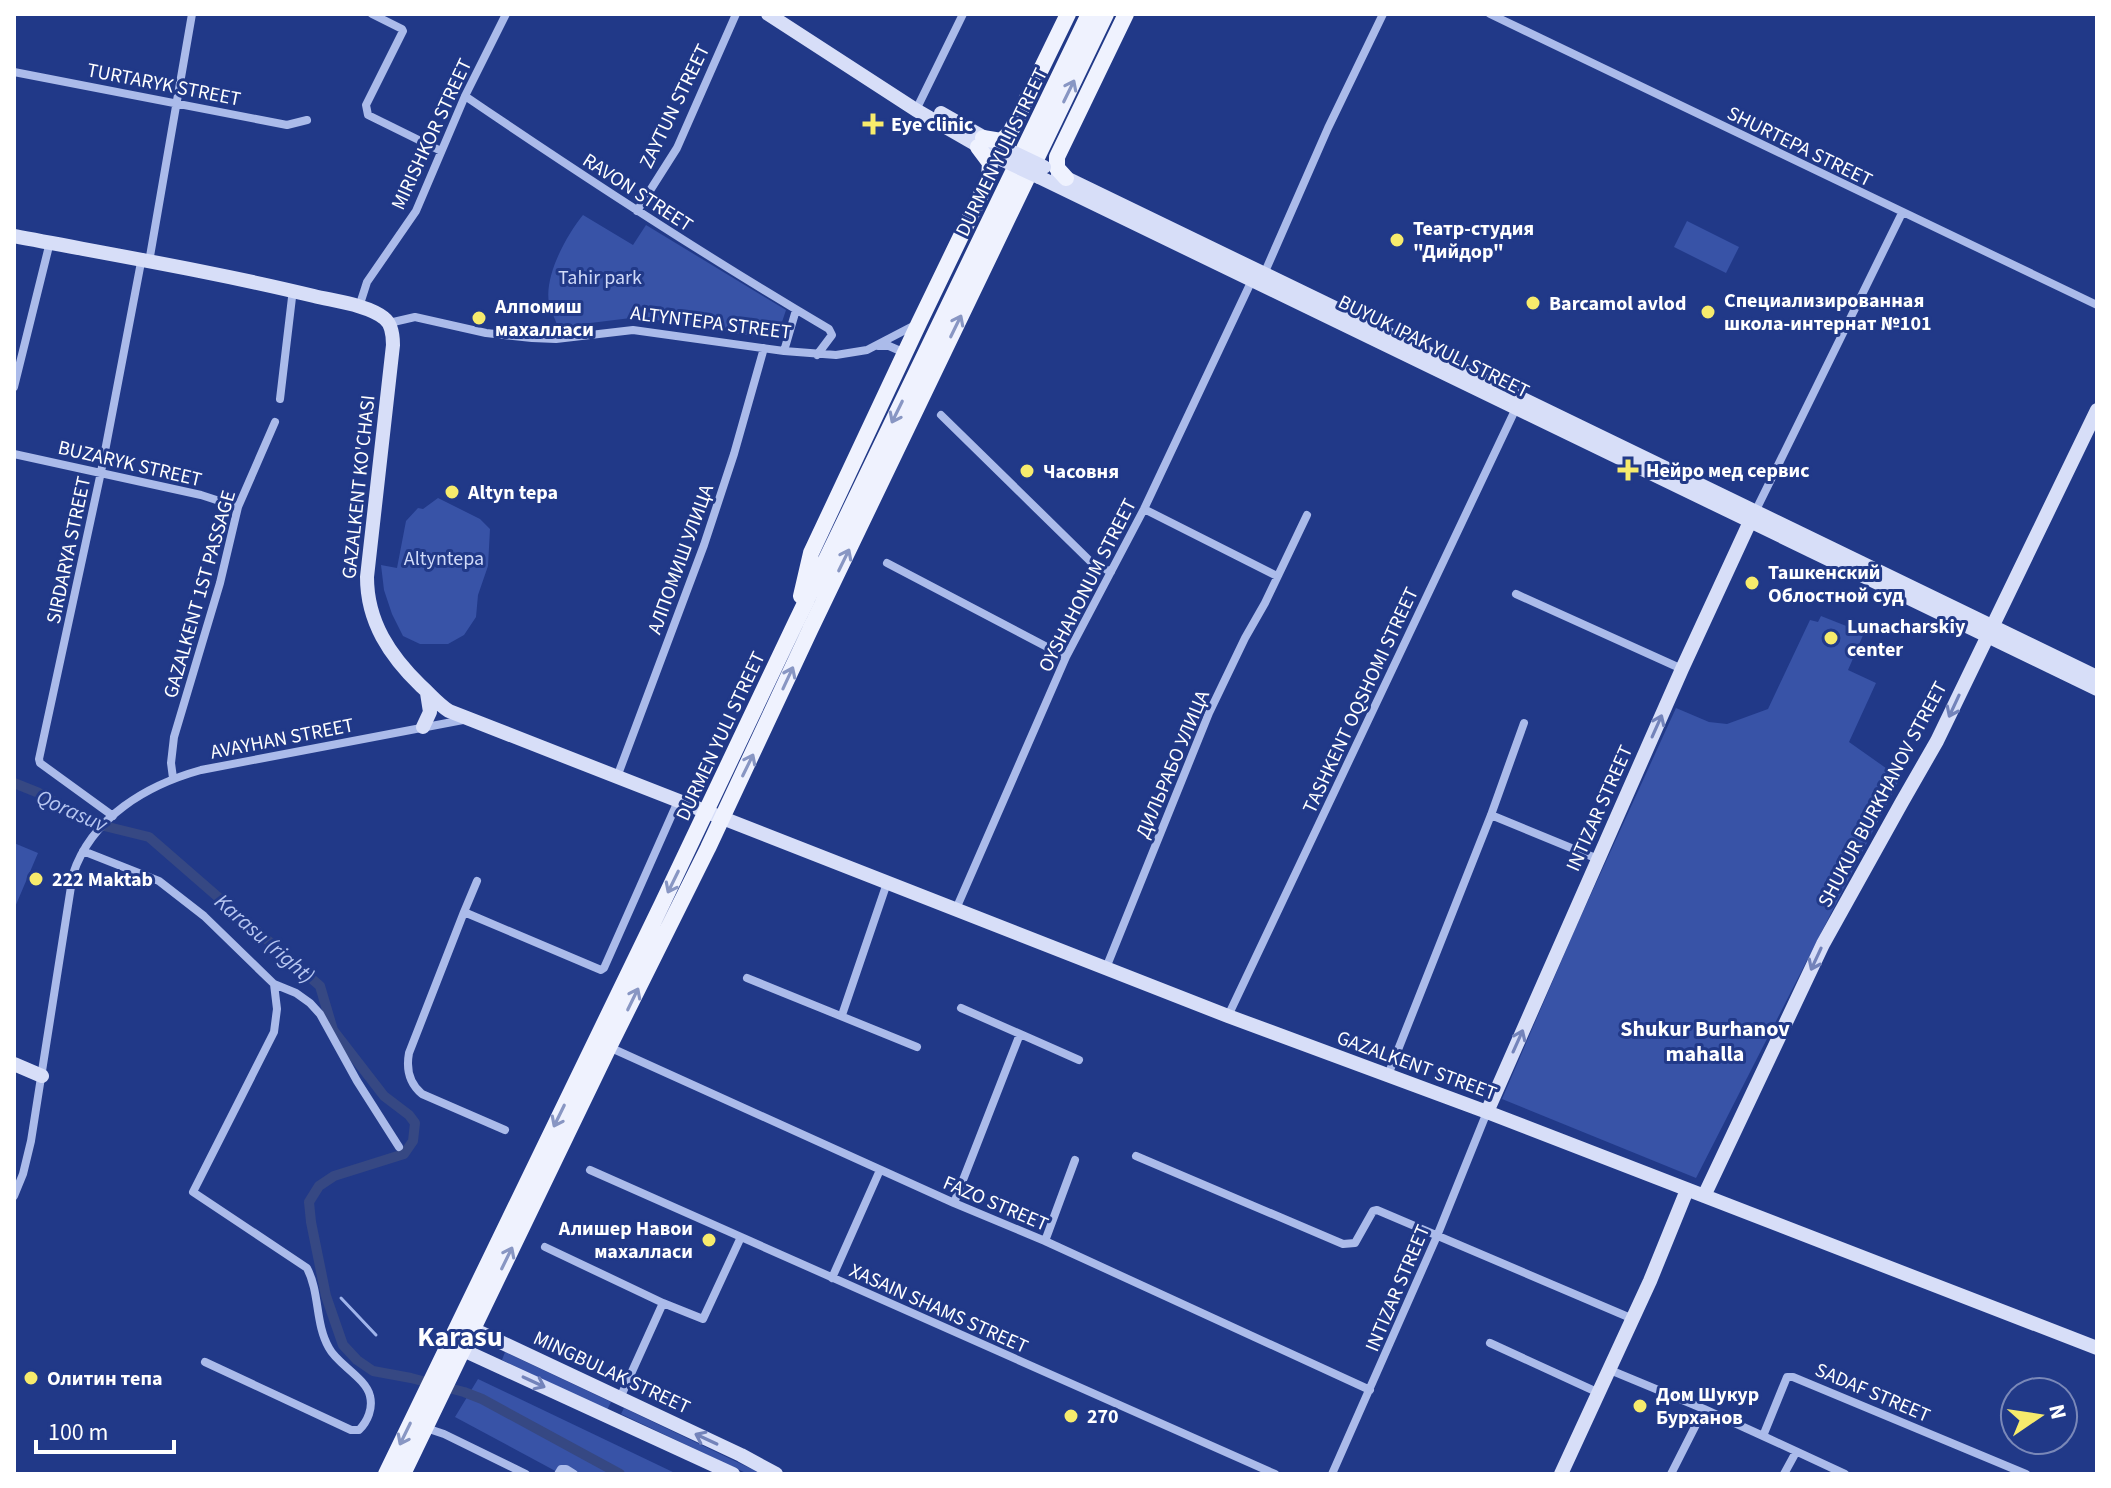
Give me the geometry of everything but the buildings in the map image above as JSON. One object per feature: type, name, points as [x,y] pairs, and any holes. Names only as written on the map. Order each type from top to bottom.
[{"type":"main road","name":"BUYUK IPAK YULI STREET","points":[[768,14],[918,106],[1006,155],[1990,631],[2097,689]]},
{"type":"main road","name":"BUYUK IPAK YULI STREET","points":[[785,14],[918,106]]},
{"type":"main road","points":[[795,624],[811,553],[989,178],[990,163],[981,142],[1001,141],[1010,133],[1068,14]]},
{"type":"main road","name":"DURMEN YULI STREET","points":[[442,1376],[463,1350],[609,1047],[714,815],[795,624],[1089,14]]},
{"type":"main road","name":"DURMEN YULI STREET","points":[[386,1474],[431,1398],[442,1376],[454,1332],[810,630],[1106,14]]},
{"type":"main road","points":[[1066,178],[1057,168],[1057,157],[1126,14]]},
{"type":"main road","points":[[1041,172],[1066,178]]},
{"type":"main road","name":"BUYUK IPAK YULI STREET","points":[[1066,178],[1258,277]]},
{"type":"main road","name":"ALTYNTEPA STREET","points":[[14,233],[292,287],[383,309],[393,322]]},
{"type":"main road","name":"GAZALKENT KO'CHASI","points":[[393,322],[402,332],[402,344],[380,495],[376,595],[389,632],[423,687],[443,707],[469,719],[714,815]]},
{"type":"main road","name":"SHUKUR BURKHANOV STREET","points":[[1704,1196],[1823,944],[1937,741],[2097,410]]},
{"type":"main road","name":"INTIZАR STREET","points":[[1487,1112],[1682,669],[1753,516]]},
{"type":"main road","name":"BUYUK IPAK YULI STREET","points":[[1990,631],[2097,677]]},
{"type":"main road","points":[[423,687],[430,707],[423,727]]},
{"type":"main road","name":"GAZALKENT STREET","points":[[714,815],[1228,1016],[1487,1112],[2097,1348]]},
{"type":"main road","points":[[14,1064],[42,1076]]},
{"type":"main road","points":[[1561,1474],[1633,1319],[1687,1190]]},
{"type":"main road","points":[[463,1350],[454,1332],[473,1329]]},
{"type":"main road","name":"MINGBULAK STREET","points":[[473,1329],[776,1474]]},
{"type":"main road","name":"MINGBULAK STREET","points":[[463,1350],[733,1474]]},
{"type":"main road","name":"DURMEN YULI STREET","points":[[403,1474],[426,1428],[431,1398]]},
{"type":"main road","points":[[611,1418],[620,1398]]},
{"type":"street","name":"SIRDARYA STREET","points":[[113,816],[40,763],[39,759],[146,259],[178,103],[192,14]]},
{"type":"street","points":[[372,14],[403,31],[366,105],[368,115],[441,151]]},
{"type":"street","name":"MIRISHKOR STREET","points":[[360,304],[367,282],[416,211],[465,96],[506,14]]},
{"type":"street","name":"ZAYTUN STREET","points":[[637,211],[677,148],[736,14]]},
{"type":"street","points":[[918,106],[963,14]]},
{"type":"street","name":"OYSHAHONUM STREET","points":[[956,909],[1066,657],[1144,509],[1383,14]]},
{"type":"street","name":"SHURTEPA STREET","points":[[1490,14],[2097,305]]},
{"type":"street","name":"TURTARYK STREET","points":[[14,72],[287,125],[307,120]]},
{"type":"street","name":"RAVON STREET","points":[[465,96],[637,211],[832,332],[817,355]]},
{"type":"street","name":"INTIZАR STREET","points":[[1753,516],[1902,213]]},
{"type":"street","points":[[14,387],[51,240]]},
{"type":"street","points":[[280,399],[292,287]]},
{"type":"street","points":[[784,351],[796,310]]},
{"type":"street","name":"ALTYNTEPA STREET","points":[[393,322],[415,317],[486,333],[556,339],[633,330],[817,355],[861,352],[919,323]]},
{"type":"street","points":[[873,347],[886,346],[905,353]]},
{"type":"street","name":"АЛПОМИШ УЛИЦА","points":[[617,777],[704,545],[764,348]]},
{"type":"street","name":"TАSHKENT OQSHOMI STREET","points":[[1228,1016],[1518,403]]},
{"type":"street","points":[[941,415],[1091,562],[1111,572]]},
{"type":"street","name":"GAZALKENT 1ST PASSAGE","points":[[173,778],[174,737],[220,583],[238,507],[275,422]]},
{"type":"street","name":"BUZARYK STREET","points":[[14,454],[201,495],[238,507]]},
{"type":"street","points":[[1144,509],[1277,576]]},
{"type":"street","name":"ДИЛЬРАБО УЛИЦА","points":[[1106,968],[1209,713],[1307,515]]},
{"type":"street","points":[[887,563],[1066,657]]},
{"type":"street","points":[[1516,594],[1682,669]]},
{"type":"street","name":"AVAYHAN STREET","points":[[83,851],[113,816],[140,794],[173,778],[469,719]]},
{"type":"street","points":[[1388,1075],[1524,723]]},
{"type":"street","points":[[464,912],[601,970],[678,801]]},
{"type":"street","points":[[1491,815],[1598,859]]},
{"type":"street","points":[[14,1196],[27,1157],[42,1076],[70,884],[83,851],[170,888],[204,916],[274,984],[310,1003],[320,1014],[357,1081],[399,1147]]},
{"type":"street","points":[[477,881],[409,1053],[408,1072],[418,1091],[505,1130]]},
{"type":"street","points":[[842,1015],[887,883]]},
{"type":"street","points":[[747,978],[917,1047]]},
{"type":"street","points":[[205,1362],[351,1430],[359,1430],[364,1425],[370,1410],[368,1389],[330,1350],[323,1333],[310,1274],[304,1264],[193,1192],[274,1032],[277,1009],[274,984]]},
{"type":"street","points":[[961,1008],[1079,1060]]},
{"type":"street","points":[[954,1203],[1020,1034]]},
{"type":"street","name":"FAZO STREET","points":[[609,1047],[1370,1390]]},
{"type":"street","name":"INTIZAR STREET","points":[[1332,1474],[1437,1236],[1487,1112]]},
{"type":"street","points":[[1136,1156],[1343,1244],[1355,1243],[1373,1211],[1377,1210],[1633,1319]]},
{"type":"street","points":[[1045,1241],[1075,1160]]},
{"type":"street","name":"XASAIN SHAMS STREET","points":[[590,1170],[1275,1474]]},
{"type":"street","points":[[832,1278],[880,1170]]},
{"type":"street","points":[[545,1247],[703,1319],[741,1237]]},
{"type":"street","points":[[620,1398],[663,1303]]},
{"type":"street","points":[[1490,1343],[1599,1393]]},
{"type":"street","points":[[1610,1370],[1845,1474]]},
{"type":"street","name":"SADAF STREET","points":[[1763,1436],[1789,1376],[2026,1474]]},
{"type":"street","points":[[1671,1474],[1704,1409]]},
{"type":"street","points":[[426,1428],[526,1474]]},
{"type":"street","points":[[1784,1474],[1796,1452]]},
{"type":"street","points":[[558,1474],[561,1469],[574,1474]]},
{"type":"green space","name":"Tahir park","points":[[583,215],[633,245],[646,225],[786,310],[776,340],[639,317],[558,327],[549,303],[550,281],[563,245]]},
{"type":"green space","points":[[1687,221],[1739,247],[1726,273],[1674,247]]},
{"type":"green space","name":"Altyntepa","points":[[438,498],[480,519],[490,529],[488,566],[478,595],[476,617],[464,635],[448,644],[420,644],[403,636],[392,614],[384,590],[381,565],[397,568],[406,521],[418,508],[423,509]]},
{"type":"green space","points":[[1821,616],[1864,633],[1848,670],[1876,683],[1849,742],[1900,778],[1696,1178],[1502,1099],[1676,708],[1709,722],[1727,724],[1768,709],[1810,620],[1818,622]]},
{"type":"green space","points":[[14,843],[38,853],[15,907],[14,906]]},
{"type":"green space","points":[[505,1352],[611,1402],[607,1410],[502,1360]]},
{"type":"green space","points":[[478,1379],[677,1474],[561,1474],[455,1417]]},
{"type":"green space","points":[[624,1408],[762,1474],[748,1474],[621,1414]]},
{"type":"waterway","name":"Karasu (right)","points":[[14,783],[39,793],[92,823],[149,837],[320,986],[333,1030],[384,1096],[415,1123],[413,1141],[404,1154],[334,1176],[319,1186],[309,1202],[326,1296],[343,1345],[373,1371],[411,1378],[482,1399],[620,1474]]},
{"type":"waterway","points":[[341,1298],[376,1335]]},
{"type":"place","name":"Eye clinic","points":[[873,124]]},
{"type":"place","name":"Театр-студия \"Дийдор\"","points":[[1397,240]]},
{"type":"place","name":"Barcamol avlod","points":[[1533,303]]},
{"type":"place","name":"Специализированная школа-интернат №101","points":[[1708,312]]},
{"type":"place","name":"Алпомиш махалласи","points":[[479,318]]},
{"type":"place","name":"Нейро мед сервис","points":[[1628,470]]},
{"type":"place","name":"Часовня","points":[[1027,471]]},
{"type":"place","name":"Altyn tepa","points":[[452,492]]},
{"type":"place","name":"Ташкенский Облостной суд","points":[[1752,583]]},
{"type":"place","name":"Lunacharskiy center","points":[[1831,638]]},
{"type":"place","name":"222 Maktab","points":[[36,879]]},
{"type":"place","name":"Алишер Навои махалласи","points":[[709,1240]]},
{"type":"place","name":"Олитин тепа","points":[[31,1378]]},
{"type":"place","name":"Дом Шукур Бурханов","points":[[1640,1406]]},
{"type":"place","name":"270","points":[[1071,1416]]},
{"type":"district","name":"Shukur Burhanov mahalla","points":[[1705,1040]]},
{"type":"district","name":"Karasu","points":[[460,1336]]},
{"type":"water label","name":"Qorasuv","points":[[72,810]]}]
